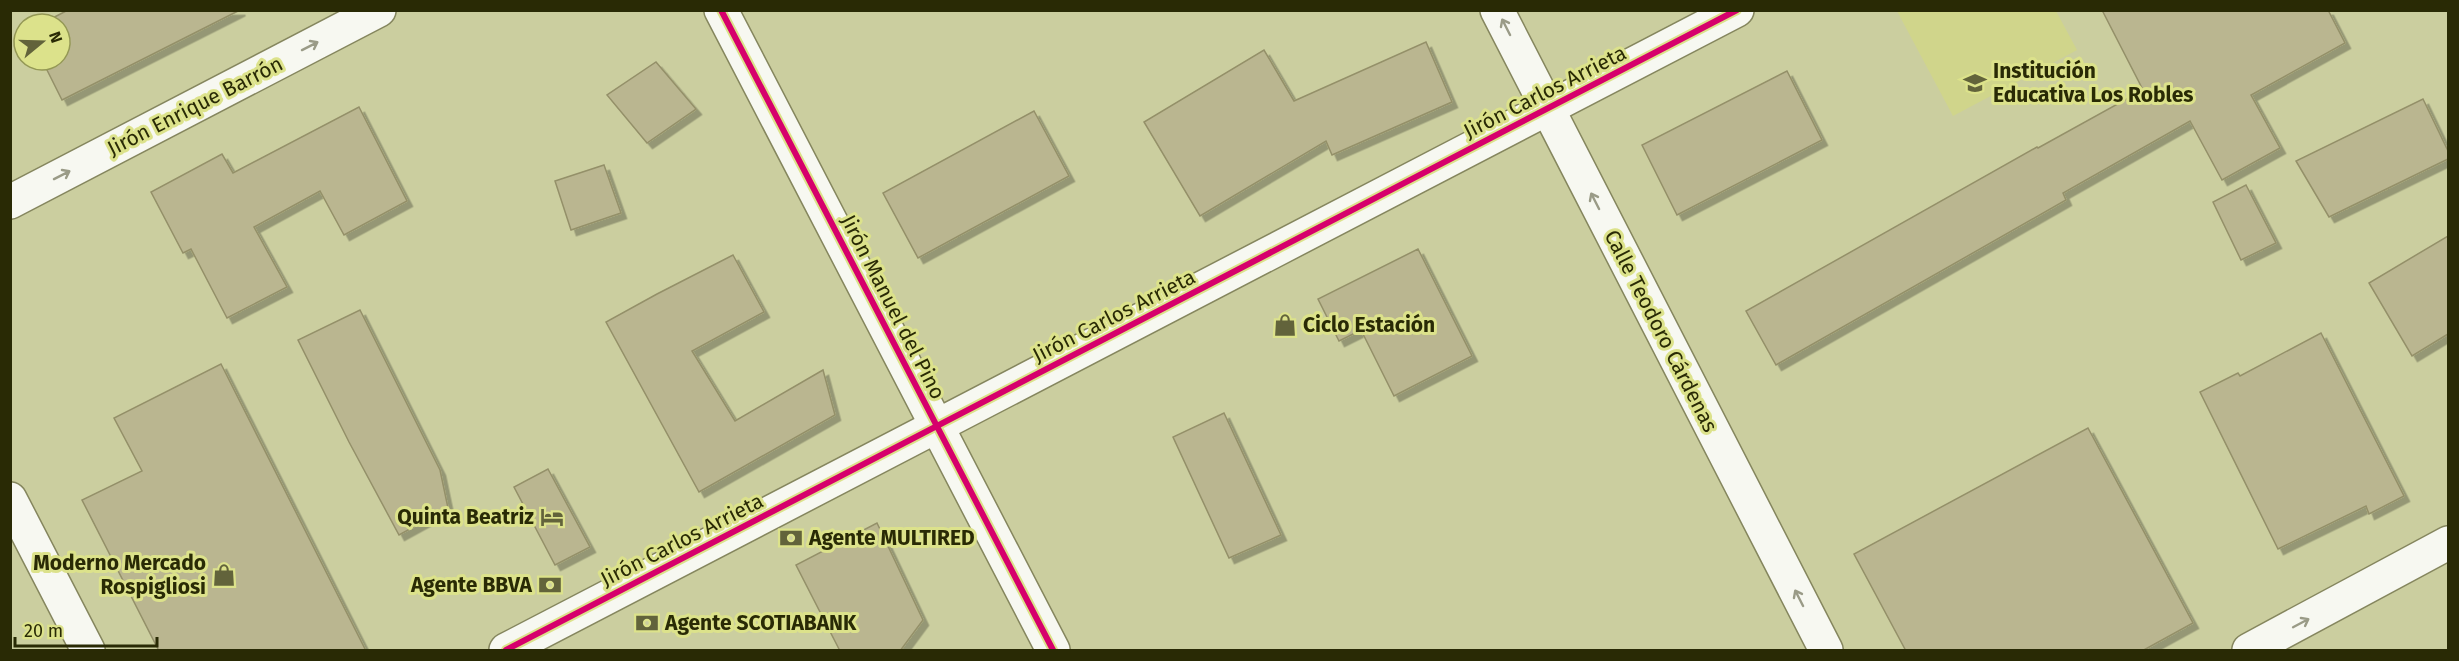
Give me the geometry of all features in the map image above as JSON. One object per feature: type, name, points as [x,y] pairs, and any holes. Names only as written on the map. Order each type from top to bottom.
[{"type":"street","name":"Jirón Enrique Barrón","points":[[10,202],[379,10]]},
{"type":"street","name":"Jirón Manuel del Pino","points":[[721,10],[1053,651]]},
{"type":"street","name":"Calle Teodoro Cárdenas","points":[[1497,10],[1826,651]]},
{"type":"street","name":"Jirón Carlos Arrieta","points":[[506,651],[1737,10]]},
{"type":"street","points":[[10,499],[22,547],[88,651]]},
{"type":"street","points":[[2249,651],[2448,543]]},
{"type":"shaded area","name":"Institución Educativa Los Robles","points":[[1897,11],[2056,11],[2077,50],[1953,116]]},
{"type":"building","points":[[68,10],[240,10],[62,100],[48,72],[72,72],[72,12],[64,12]]},
{"type":"building","points":[[2102,10],[2328,10],[2345,43],[2251,95],[2280,148],[2222,180],[2190,121],[2063,193],[2066,200],[1776,365],[1746,311],[2143,90]]},
{"type":"building","points":[[1426,42],[1452,102],[1332,155],[1326,141],[1200,216],[1144,122],[1264,50],[1294,101]]},
{"type":"building","points":[[656,62],[696,109],[647,143],[607,95]]},
{"type":"building","points":[[1787,71],[1822,140],[1677,215],[1642,145]]},
{"type":"building","points":[[2423,99],[2448,151],[2448,159],[2329,217],[2296,161]]},
{"type":"building","points":[[359,107],[407,201],[344,235],[320,191],[254,227],[287,287],[227,318],[191,249],[183,253],[151,192],[222,154],[233,173]]},
{"type":"building","points":[[1034,111],[1069,176],[918,258],[883,193]]},
{"type":"building","points":[[604,165],[621,213],[571,230],[555,181]]},
{"type":"building","points":[[2246,185],[2276,243],[2241,260],[2213,202]]},
{"type":"building","points":[[2448,236],[2448,334],[2412,356],[2369,283]]},
{"type":"building","points":[[1418,249],[1472,356],[1394,396],[1361,330],[1339,341],[1318,299]]},
{"type":"building","points":[[733,255],[764,312],[692,351],[735,421],[823,370],[835,415],[699,492],[606,322]]},
{"type":"building","points":[[360,310],[440,470],[448,508],[399,535],[298,340]]},
{"type":"building","points":[[2321,333],[2404,496],[2369,514],[2366,506],[2278,549],[2200,392],[2238,373],[2240,376]]},
{"type":"building","name":"Moderno Mercado Rospigliosi","points":[[221,364],[366,651],[159,651],[82,500],[142,471],[114,418]]},
{"type":"building","points":[[1224,413],[1281,535],[1229,558],[1173,437]]},
{"type":"building","points":[[2088,428],[2193,623],[2142,651],[1906,651],[1854,554]]},
{"type":"building","name":"Quinta Beatriz","points":[[548,469],[590,547],[555,565],[514,487]]},
{"type":"building","points":[[877,523],[923,620],[900,651],[840,651],[796,565]]},
{"type":"cycle path","points":[[721,10],[1053,650]]},
{"type":"cycle path","points":[[506,650],[1737,10]]},
{"type":"place","name":"Institución Educativa Los Robles","points":[[1975,83]]},
{"type":"place","name":"Ciclo Estación","points":[[1285,325]]},
{"type":"place","name":"Quinta Beatriz","points":[[552,517]]},
{"type":"place","name":"Agente MULTIRED","points":[[791,538]]},
{"type":"place","name":"Moderno Mercado Rospigliosi","points":[[224,575]]},
{"type":"place","name":"Agente BBVA","points":[[550,585]]},
{"type":"place","name":"Agente SCOTIABANK","points":[[647,623]]}]
